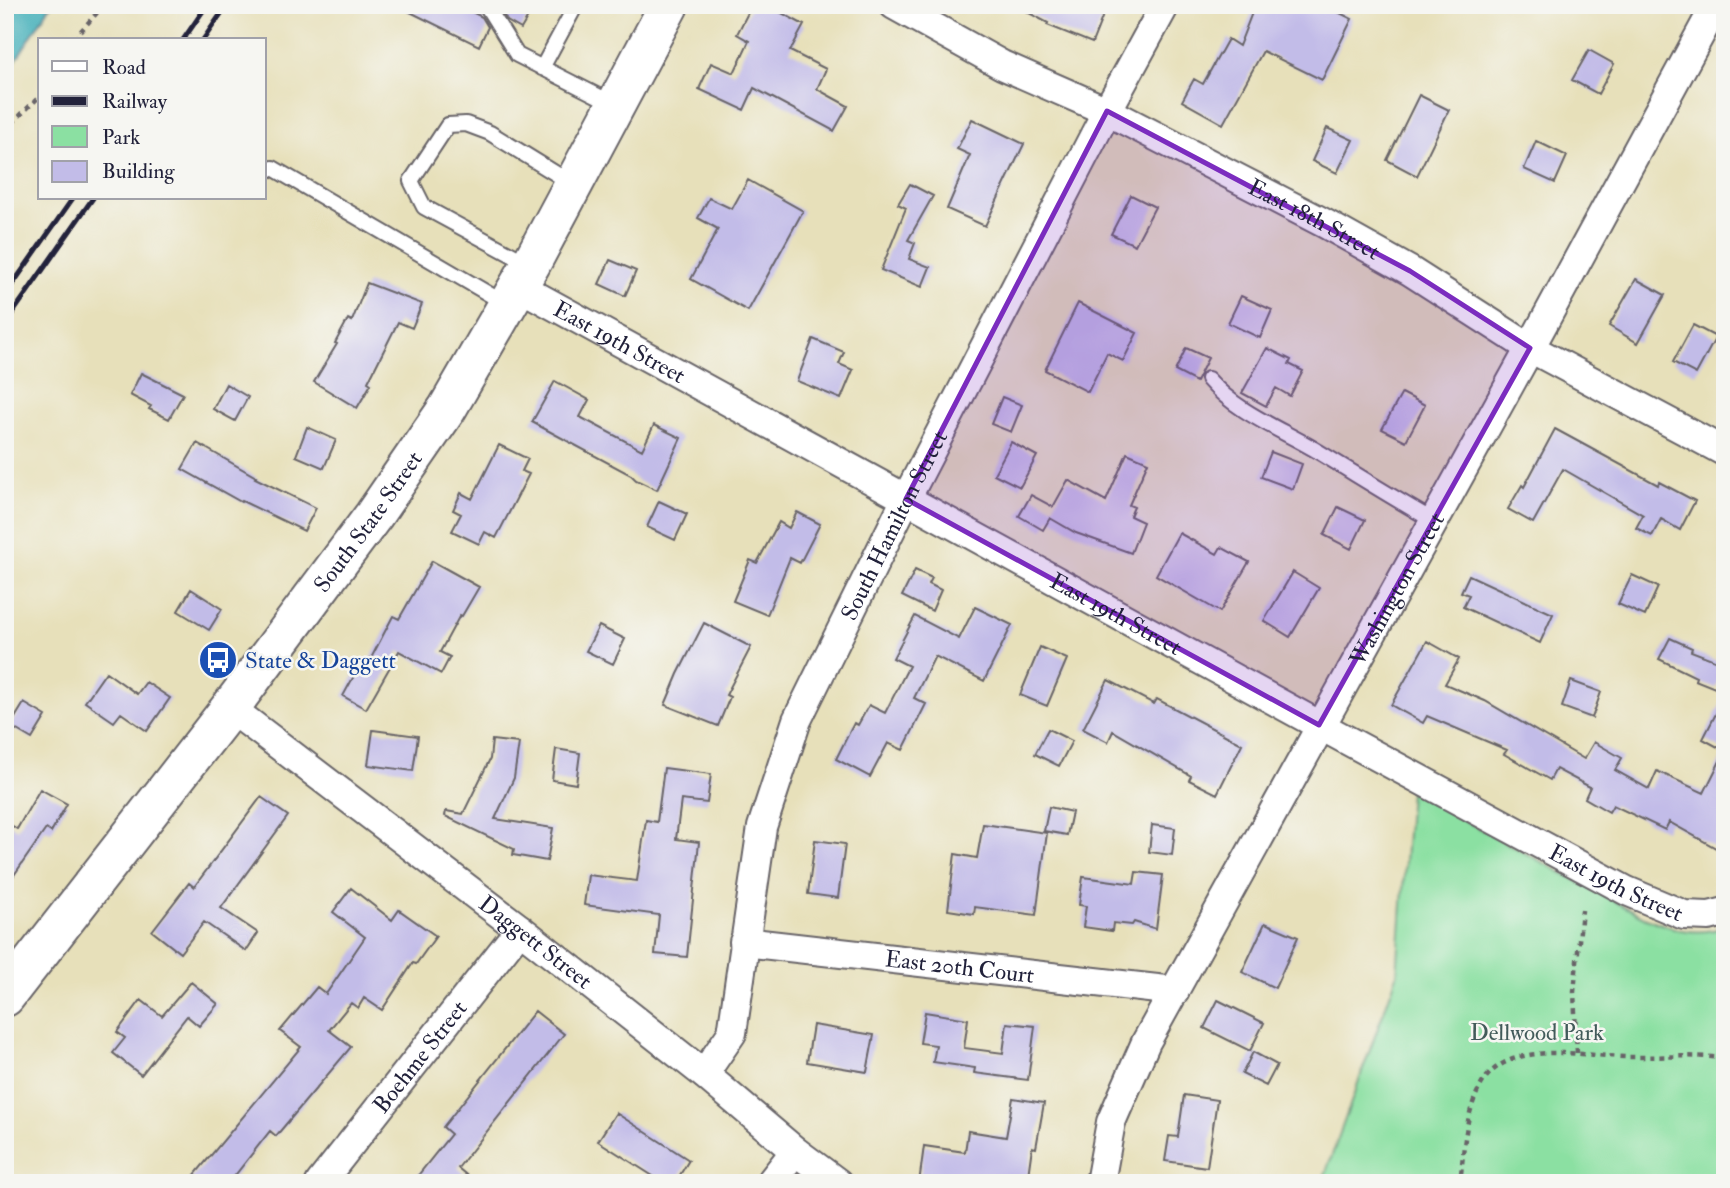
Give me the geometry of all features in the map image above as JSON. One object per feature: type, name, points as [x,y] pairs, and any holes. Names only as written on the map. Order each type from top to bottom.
[{"type":"main road","name":"South State Street","points":[[5,997],[230,708],[374,515],[432,430],[518,285],[669,5]]},
{"type":"street","name":"East 18th Street","points":[[894,5],[1002,65],[1107,111],[1324,223],[1410,271],[1530,348],[1725,452]]},
{"type":"street","name":"South Hamilton Street","points":[[704,1074],[732,1033],[762,827],[796,720],[905,499],[1107,111],[1166,5]]},
{"type":"street","name":"Washington Street","points":[[1100,1183],[1111,1122],[1124,1087],[1146,1042],[1319,725],[1530,348],[1716,5]]},
{"type":"street","name":"East 19th Street","points":[[518,285],[905,499],[1627,891],[1684,915],[1709,916],[1725,912]]},
{"type":"street","name":"Daggett Street","points":[[230,708],[520,929],[704,1074],[794,1151],[838,1183]]},
{"type":"street","name":"Boehme Street","points":[[320,1183],[520,929]]},
{"type":"street","name":"East 20th Court","points":[[744,942],[1175,991]]},
{"type":"street","points":[[770,1183],[794,1151]]},
{"type":"lane","points":[[486,5],[517,55],[615,104]]},
{"type":"lane","points":[[542,68],[576,5]]},
{"type":"lane","points":[[518,285],[424,207],[411,181],[448,125],[467,124],[490,133],[573,184]]},
{"type":"lane","points":[[273,168],[518,285]]},
{"type":"lane","points":[[1208,379],[1219,392],[1250,414],[1434,521]]},
{"type":"path","points":[[77,38],[104,5]]},
{"type":"path","points":[[5,130],[38,98]]},
{"type":"path","points":[[1577,1053],[1574,992],[1582,910]]},
{"type":"path","points":[[1460,1183],[1477,1092],[1497,1067],[1513,1059],[1542,1054],[1577,1053],[1630,1058],[1725,1058]]},
{"type":"highlighted area","points":[[1107,111],[1410,271],[1530,348],[1319,725],[906,499]]},
{"type":"green space","name":"Dellwood Park","points":[[1410,791],[1644,917],[1683,930],[1703,931],[1725,927],[1725,1183],[1322,1183],[1397,975]]},
{"type":"water","points":[[5,5],[51,5],[5,77]]},
{"type":"building","points":[[396,5],[458,5],[482,17],[488,27],[479,46]]},
{"type":"building","points":[[508,5],[535,5],[521,29],[507,21],[503,14]]},
{"type":"building","points":[[752,5],[767,5],[804,25],[790,51],[826,69],[817,89],[848,106],[834,131],[754,88],[744,110],[699,89],[711,63],[734,73],[749,41],[737,34]]},
{"type":"building","points":[[1014,5],[1107,5],[1092,43],[1047,25],[1048,23]]},
{"type":"building","points":[[1255,5],[1324,5],[1352,19],[1322,80],[1263,51],[1223,124],[1182,101],[1194,79],[1203,84],[1228,39],[1239,46]]},
{"type":"building","points":[[1589,50],[1614,64],[1598,94],[1572,80]]},
{"type":"building","points":[[1419,95],[1449,110],[1417,176],[1387,160]]},
{"type":"building","points":[[972,119],[1024,144],[985,226],[947,209],[970,155],[957,149]]},
{"type":"building","points":[[1327,128],[1353,140],[1337,173],[1312,161]]},
{"type":"building","points":[[1536,141],[1567,156],[1555,183],[1524,169]]},
{"type":"building","points":[[748,180],[803,211],[748,311],[691,279],[718,229],[698,218],[709,198],[732,209]]},
{"type":"building","points":[[910,184],[933,196],[908,240],[915,243],[909,259],[930,267],[922,287],[881,270],[906,208],[898,204]]},
{"type":"building","points":[[1131,195],[1155,207],[1135,245],[1111,234]]},
{"type":"building","points":[[610,260],[636,271],[625,296],[599,284]]},
{"type":"building","points":[[1636,279],[1665,295],[1638,343],[1609,326]]},
{"type":"building","points":[[367,283],[422,304],[412,328],[398,322],[368,382],[371,384],[357,408],[314,382],[337,344],[335,343],[348,319],[352,321]]},
{"type":"building","points":[[1241,296],[1272,310],[1260,338],[1228,323]]},
{"type":"building","points":[[1078,303],[1137,333],[1123,361],[1107,353],[1088,392],[1045,370]]},
{"type":"building","points":[[1693,325],[1716,337],[1696,374],[1673,362]]},
{"type":"building","points":[[813,339],[844,352],[839,364],[853,370],[841,399],[797,381]]},
{"type":"building","points":[[1186,348],[1208,358],[1196,382],[1175,371]]},
{"type":"building","points":[[1267,348],[1291,360],[1289,364],[1303,371],[1290,396],[1276,388],[1266,406],[1242,393]]},
{"type":"building","points":[[141,373],[183,394],[169,419],[130,395]]},
{"type":"building","points":[[555,381],[589,400],[580,417],[642,450],[654,425],[681,438],[657,490],[532,422]]},
{"type":"building","points":[[226,384],[248,397],[235,421],[213,409]]},
{"type":"building","points":[[1402,393],[1425,405],[1406,441],[1382,429]]},
{"type":"building","points":[[1002,397],[1022,405],[1011,432],[991,424]]},
{"type":"building","points":[[307,427],[336,440],[324,468],[296,456]]},
{"type":"building","points":[[1555,429],[1658,485],[1659,482],[1695,501],[1680,530],[1661,519],[1652,536],[1636,528],[1643,515],[1563,469],[1533,523],[1508,509],[1522,485],[1524,487]]},
{"type":"building","points":[[1011,442],[1037,456],[1020,487],[994,474]]},
{"type":"building","points":[[197,443],[255,478],[316,508],[304,531],[241,502],[182,469]]},
{"type":"building","points":[[499,445],[528,459],[522,471],[529,474],[496,538],[485,532],[479,544],[452,531],[461,514],[453,510],[461,493],[472,499]]},
{"type":"building","points":[[1271,452],[1302,464],[1293,489],[1261,477]]},
{"type":"building","points":[[1127,453],[1148,462],[1129,505],[1134,507],[1130,516],[1143,522],[1131,553],[1076,533],[1050,518],[1043,530],[1019,516],[1031,495],[1053,507],[1068,480],[1106,501]]},
{"type":"building","points":[[659,501],[687,514],[675,540],[647,527]]},
{"type":"building","points":[[1338,507],[1365,520],[1351,549],[1324,535]]},
{"type":"building","points":[[797,512],[820,524],[800,563],[790,558],[767,615],[733,601],[750,560],[757,563],[779,522],[789,528]]},
{"type":"building","points":[[1179,533],[1217,554],[1221,547],[1249,562],[1220,612],[1156,575]]},
{"type":"building","points":[[432,561],[479,587],[440,652],[450,657],[441,674],[399,651],[366,709],[343,696],[361,663],[367,666],[393,616],[399,619]]},
{"type":"building","points":[[915,570],[932,578],[929,584],[941,590],[932,611],[902,596]]},
{"type":"building","points":[[1293,572],[1319,588],[1290,637],[1264,621]]},
{"type":"building","points":[[1469,575],[1553,614],[1540,643],[1463,607],[1469,595],[1461,592]]},
{"type":"building","points":[[1632,575],[1658,587],[1645,616],[1618,604]]},
{"type":"building","points":[[191,589],[222,609],[209,630],[178,611]]},
{"type":"building","points":[[975,607],[1012,625],[984,681],[935,656],[914,698],[926,704],[903,750],[888,743],[870,777],[836,759],[854,723],[858,725],[869,705],[885,713],[909,666],[893,658],[915,616],[959,639]]},
{"type":"building","points":[[704,623],[751,647],[726,695],[730,697],[718,726],[665,705]]},
{"type":"building","points":[[599,626],[625,639],[613,664],[586,651]]},
{"type":"building","points":[[1670,638],[1692,648],[1691,651],[1725,664],[1715,688],[1659,659]]},
{"type":"building","points":[[1427,641],[1459,659],[1445,684],[1485,701],[1584,759],[1594,742],[1622,758],[1615,770],[1649,789],[1657,771],[1704,793],[1725,751],[1725,853],[1669,822],[1665,830],[1613,805],[1609,812],[1585,798],[1590,787],[1556,769],[1550,780],[1504,754],[1507,750],[1427,716],[1423,723],[1391,705]]},
{"type":"building","points":[[1040,647],[1067,659],[1047,706],[1020,695]]},
{"type":"building","points":[[106,672],[137,694],[146,682],[170,698],[147,731],[121,713],[114,722],[85,702]]},
{"type":"building","points":[[1108,680],[1154,704],[1157,699],[1242,744],[1217,794],[1189,780],[1191,776],[1113,731],[1108,742],[1083,729]]},
{"type":"building","points":[[1571,681],[1601,692],[1592,718],[1562,707]]},
{"type":"building","points":[[1725,696],[1725,751],[1703,739]]},
{"type":"building","points":[[24,703],[46,716],[32,739],[10,726]]},
{"type":"building","points":[[1048,729],[1072,741],[1059,766],[1035,754]]},
{"type":"building","points":[[373,730],[418,736],[413,771],[368,765]]},
{"type":"building","points":[[492,740],[519,743],[514,778],[495,819],[553,828],[547,861],[513,855],[514,849],[445,816],[446,811],[463,814],[490,759]]},
{"type":"building","points":[[556,749],[580,753],[576,784],[552,780]]},
{"type":"building","points":[[664,768],[711,774],[707,803],[681,800],[676,839],[699,842],[687,957],[655,954],[659,915],[584,905],[588,875],[637,881],[646,820],[657,822]]},
{"type":"building","points":[[40,789],[67,804],[51,832],[46,829],[5,888],[5,821],[17,829]]},
{"type":"building","points":[[261,797],[288,816],[221,908],[258,933],[246,951],[204,922],[180,953],[152,931],[189,883],[194,887]]},
{"type":"building","points":[[1049,807],[1072,812],[1067,835],[1044,831]]},
{"type":"building","points":[[983,824],[1047,833],[1036,915],[975,907],[974,914],[948,910],[955,854],[977,858]]},
{"type":"building","points":[[1152,825],[1175,828],[1172,855],[1149,852]]},
{"type":"building","points":[[815,840],[845,844],[838,898],[808,894]]},
{"type":"building","points":[[1136,872],[1163,875],[1156,929],[1134,922],[1132,925],[1113,923],[1112,931],[1083,927],[1086,906],[1079,905],[1083,877],[1134,884]]},
{"type":"building","points":[[351,888],[392,920],[399,910],[436,936],[416,964],[413,963],[382,1010],[364,998],[358,1008],[351,1003],[329,1030],[351,1047],[276,1136],[270,1131],[229,1183],[188,1183],[301,1047],[280,1031],[317,987],[326,994],[365,937],[333,912]]},
{"type":"building","points":[[1265,923],[1298,937],[1275,988],[1242,972]]},
{"type":"building","points":[[191,982],[218,1004],[199,1026],[187,1016],[141,1075],[113,1053],[125,1038],[117,1032],[141,1000],[162,1016]]},
{"type":"building","points":[[1218,1000],[1264,1023],[1250,1051],[1204,1028]]},
{"type":"building","points":[[535,1011],[564,1034],[458,1168],[476,1183],[412,1183],[451,1134],[443,1127]]},
{"type":"building","points":[[925,1012],[968,1019],[964,1048],[1003,1053],[1007,1023],[1035,1026],[1028,1080],[974,1073],[975,1068],[933,1062],[936,1045],[920,1043]]},
{"type":"building","points":[[813,1025],[874,1035],[867,1072],[807,1062]]},
{"type":"building","points":[[1253,1052],[1277,1065],[1266,1086],[1242,1074]]},
{"type":"building","points":[[1184,1095],[1217,1100],[1207,1167],[1165,1161],[1169,1136],[1178,1137]]},
{"type":"building","points":[[1013,1098],[1044,1103],[1036,1148],[1032,1147],[1027,1183],[919,1183],[924,1146],[965,1152],[968,1131],[1006,1137]]},
{"type":"building","points":[[616,1113],[689,1160],[675,1183],[664,1183],[598,1141]]},
{"type":"railway","points":[[184,38],[207,5]]},
{"type":"railway","points":[[204,38],[227,5]]},
{"type":"railway","points":[[5,295],[72,200]]},
{"type":"railway","points":[[5,324],[92,200]]},
{"type":"place","name":"State & Daggett","points":[[218,660]]}]
